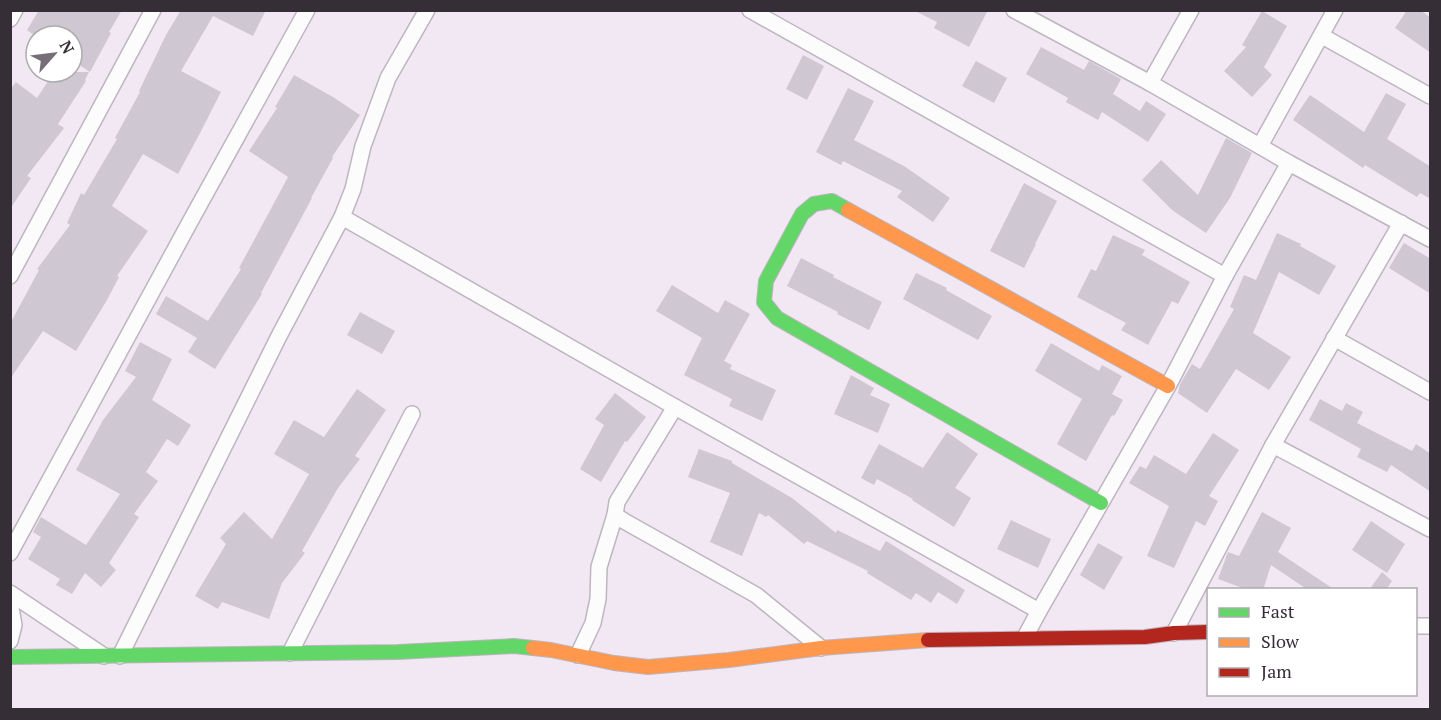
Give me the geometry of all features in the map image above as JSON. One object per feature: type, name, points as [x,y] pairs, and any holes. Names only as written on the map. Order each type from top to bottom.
[{"type":"street","points":[[10,19],[15,10]]},
{"type":"street","points":[[10,276],[153,10]]},
{"type":"street","points":[[10,553],[307,10]]},
{"type":"street","points":[[120,656],[279,336],[342,217],[353,189],[363,146],[388,78],[427,10]]},
{"type":"street","points":[[750,10],[1225,276]]},
{"type":"street","points":[[1014,10],[1036,16],[1288,163],[1431,239]]},
{"type":"street","points":[[1150,83],[1191,10]]},
{"type":"street","points":[[1260,146],[1335,10]]},
{"type":"street","points":[[1322,36],[1431,96]]},
{"type":"street","points":[[1025,637],[1168,386],[1225,276],[1288,163]]},
{"type":"street","points":[[1101,503],[777,318],[764,302],[766,281],[802,214],[814,204],[832,201],[1168,386]]},
{"type":"street","points":[[342,217],[1039,611]]},
{"type":"street","points":[[1174,633],[1274,445],[1401,223]]},
{"type":"street","points":[[1334,338],[1431,392]]},
{"type":"street","points":[[578,656],[593,623],[598,599],[599,567],[617,502],[675,407]]},
{"type":"street","points":[[290,653],[412,414]]},
{"type":"street","points":[[1274,445],[1431,529]]},
{"type":"street","points":[[615,515],[756,595],[821,648]]},
{"type":"street","points":[[10,593],[104,656]]},
{"type":"street","points":[[10,602],[14,625],[10,640]]},
{"type":"street","points":[[10,657],[398,652],[514,646],[648,667],[729,660],[821,648],[938,639],[1145,637],[1207,632]]},
{"type":"building","points":[[39,10],[122,10],[90,72],[84,68],[84,24],[31,24]]},
{"type":"building","points":[[181,10],[266,10],[253,36],[213,16],[181,71],[221,92],[199,135],[178,174],[143,154],[112,206],[148,231],[117,276],[119,277],[107,300],[76,351],[43,331],[10,379],[10,324],[39,270],[37,269],[70,225],[67,223],[81,193],[84,195],[117,139],[115,138],[140,92],[166,35]]},
{"type":"building","points":[[913,10],[988,10],[969,47],[934,28],[937,22]]},
{"type":"building","points":[[1407,10],[1420,10],[1431,18],[1431,53],[1395,28]]},
{"type":"building","points":[[1262,11],[1287,26],[1264,67],[1272,75],[1252,97],[1224,71],[1246,47],[1242,45]]},
{"type":"building","points":[[1041,47],[1084,70],[1089,61],[1121,79],[1113,94],[1140,111],[1146,101],[1166,114],[1148,142],[1102,112],[1098,120],[1066,102],[1068,98],[1026,74]]},
{"type":"building","points":[[803,55],[824,66],[807,100],[786,89]]},
{"type":"building","points":[[976,61],[1007,78],[994,103],[962,86]]},
{"type":"building","points":[[84,72],[89,72],[86,81],[58,124],[64,128],[27,176],[31,178],[10,209],[10,90],[16,82],[37,98],[46,84],[84,84]]},
{"type":"building","points":[[294,75],[360,115],[332,157],[262,294],[215,369],[188,352],[197,338],[156,314],[166,296],[208,321],[241,269],[239,268],[288,177],[249,151],[277,108],[275,107]]},
{"type":"building","points":[[848,88],[874,101],[854,140],[904,166],[950,198],[933,222],[897,197],[902,191],[843,161],[841,165],[816,152]]},
{"type":"building","points":[[1386,93],[1406,104],[1387,139],[1431,167],[1431,199],[1420,193],[1417,197],[1365,165],[1363,168],[1293,120],[1310,95],[1364,132]]},
{"type":"building","points":[[1226,138],[1252,153],[1230,198],[1206,233],[1172,210],[1142,180],[1161,160],[1198,195]]},
{"type":"building","points":[[1024,183],[1057,201],[1024,268],[990,251]]},
{"type":"building","points":[[1277,233],[1301,244],[1300,246],[1336,266],[1319,295],[1279,272],[1253,333],[1291,357],[1269,390],[1236,369],[1207,413],[1178,393],[1180,384],[1192,364],[1200,369],[1234,309],[1230,307],[1244,275],[1256,280]]},
{"type":"building","points":[[1113,235],[1145,250],[1142,255],[1190,282],[1178,304],[1172,301],[1148,345],[1121,330],[1126,323],[1077,297],[1091,269],[1096,271]]},
{"type":"building","points":[[1404,243],[1431,259],[1431,294],[1389,268]]},
{"type":"building","points":[[801,258],[882,302],[869,330],[787,286]]},
{"type":"building","points":[[916,273],[947,288],[946,290],[992,316],[978,340],[903,299]]},
{"type":"building","points":[[672,285],[718,313],[725,300],[750,314],[724,361],[732,365],[730,369],[776,390],[762,421],[729,406],[732,399],[684,375],[702,338],[656,311]]},
{"type":"building","points":[[360,312],[395,331],[382,354],[347,335]]},
{"type":"building","points":[[140,342],[172,359],[152,400],[191,425],[178,446],[167,439],[146,472],[158,481],[134,514],[139,517],[109,563],[116,570],[101,587],[85,573],[72,594],[56,585],[60,579],[28,559],[41,537],[33,532],[41,517],[86,545],[120,494],[76,470],[103,420],[136,377],[125,371]]},
{"type":"building","points":[[1051,343],[1099,371],[1102,365],[1122,376],[1112,394],[1123,400],[1086,461],[1057,444],[1082,399],[1035,371]]},
{"type":"building","points":[[851,375],[874,388],[870,395],[890,404],[878,433],[834,414]]},
{"type":"building","points":[[357,389],[386,410],[355,456],[360,459],[338,488],[302,551],[305,553],[282,583],[269,619],[222,602],[218,609],[195,596],[226,544],[220,538],[244,512],[272,539],[309,474],[274,454],[294,420],[324,437]]},
{"type":"building","points":[[615,393],[646,417],[627,442],[625,441],[601,482],[580,469],[604,425],[595,419]]},
{"type":"building","points":[[1320,399],[1342,411],[1346,403],[1363,412],[1357,423],[1412,451],[1416,444],[1431,454],[1431,492],[1391,465],[1387,472],[1357,457],[1361,449],[1309,420]]},
{"type":"building","points":[[947,432],[978,454],[955,488],[971,498],[954,527],[913,499],[877,479],[874,485],[861,478],[879,444],[923,468]]},
{"type":"building","points":[[1213,433],[1239,450],[1209,496],[1218,501],[1205,526],[1196,521],[1174,568],[1147,556],[1169,506],[1129,483],[1140,466],[1146,469],[1154,455],[1186,474]]},
{"type":"building","points":[[699,449],[732,461],[792,498],[836,533],[837,530],[880,551],[886,541],[965,590],[957,604],[938,592],[931,603],[916,593],[911,600],[867,573],[868,571],[807,541],[804,544],[768,515],[766,517],[759,513],[742,556],[710,542],[730,493],[688,477]]},
{"type":"building","points":[[1262,512],[1291,528],[1278,552],[1332,588],[1305,588],[1271,565],[1264,588],[1243,588],[1218,579],[1228,552],[1239,556]]},
{"type":"building","points":[[1011,520],[1051,539],[1038,568],[997,549]]},
{"type":"building","points":[[1371,521],[1405,544],[1387,573],[1352,550]]},
{"type":"building","points":[[1098,543],[1123,557],[1104,590],[1080,575]]},
{"type":"building","points":[[1382,572],[1392,581],[1387,588],[1370,588]]},
{"type":"traffic: fast","points":[[848,210],[832,201],[814,204],[802,214],[766,281],[764,302],[777,318],[1101,503]]},
{"type":"traffic: fast","points":[[10,657],[398,652],[514,646],[533,648]]},
{"type":"traffic: slow","points":[[848,210],[1168,386]]},
{"type":"traffic: slow","points":[[533,648],[648,667],[729,660],[821,648],[928,640]]},
{"type":"traffic: jam","points":[[928,640],[1145,637],[1207,632]]}]
